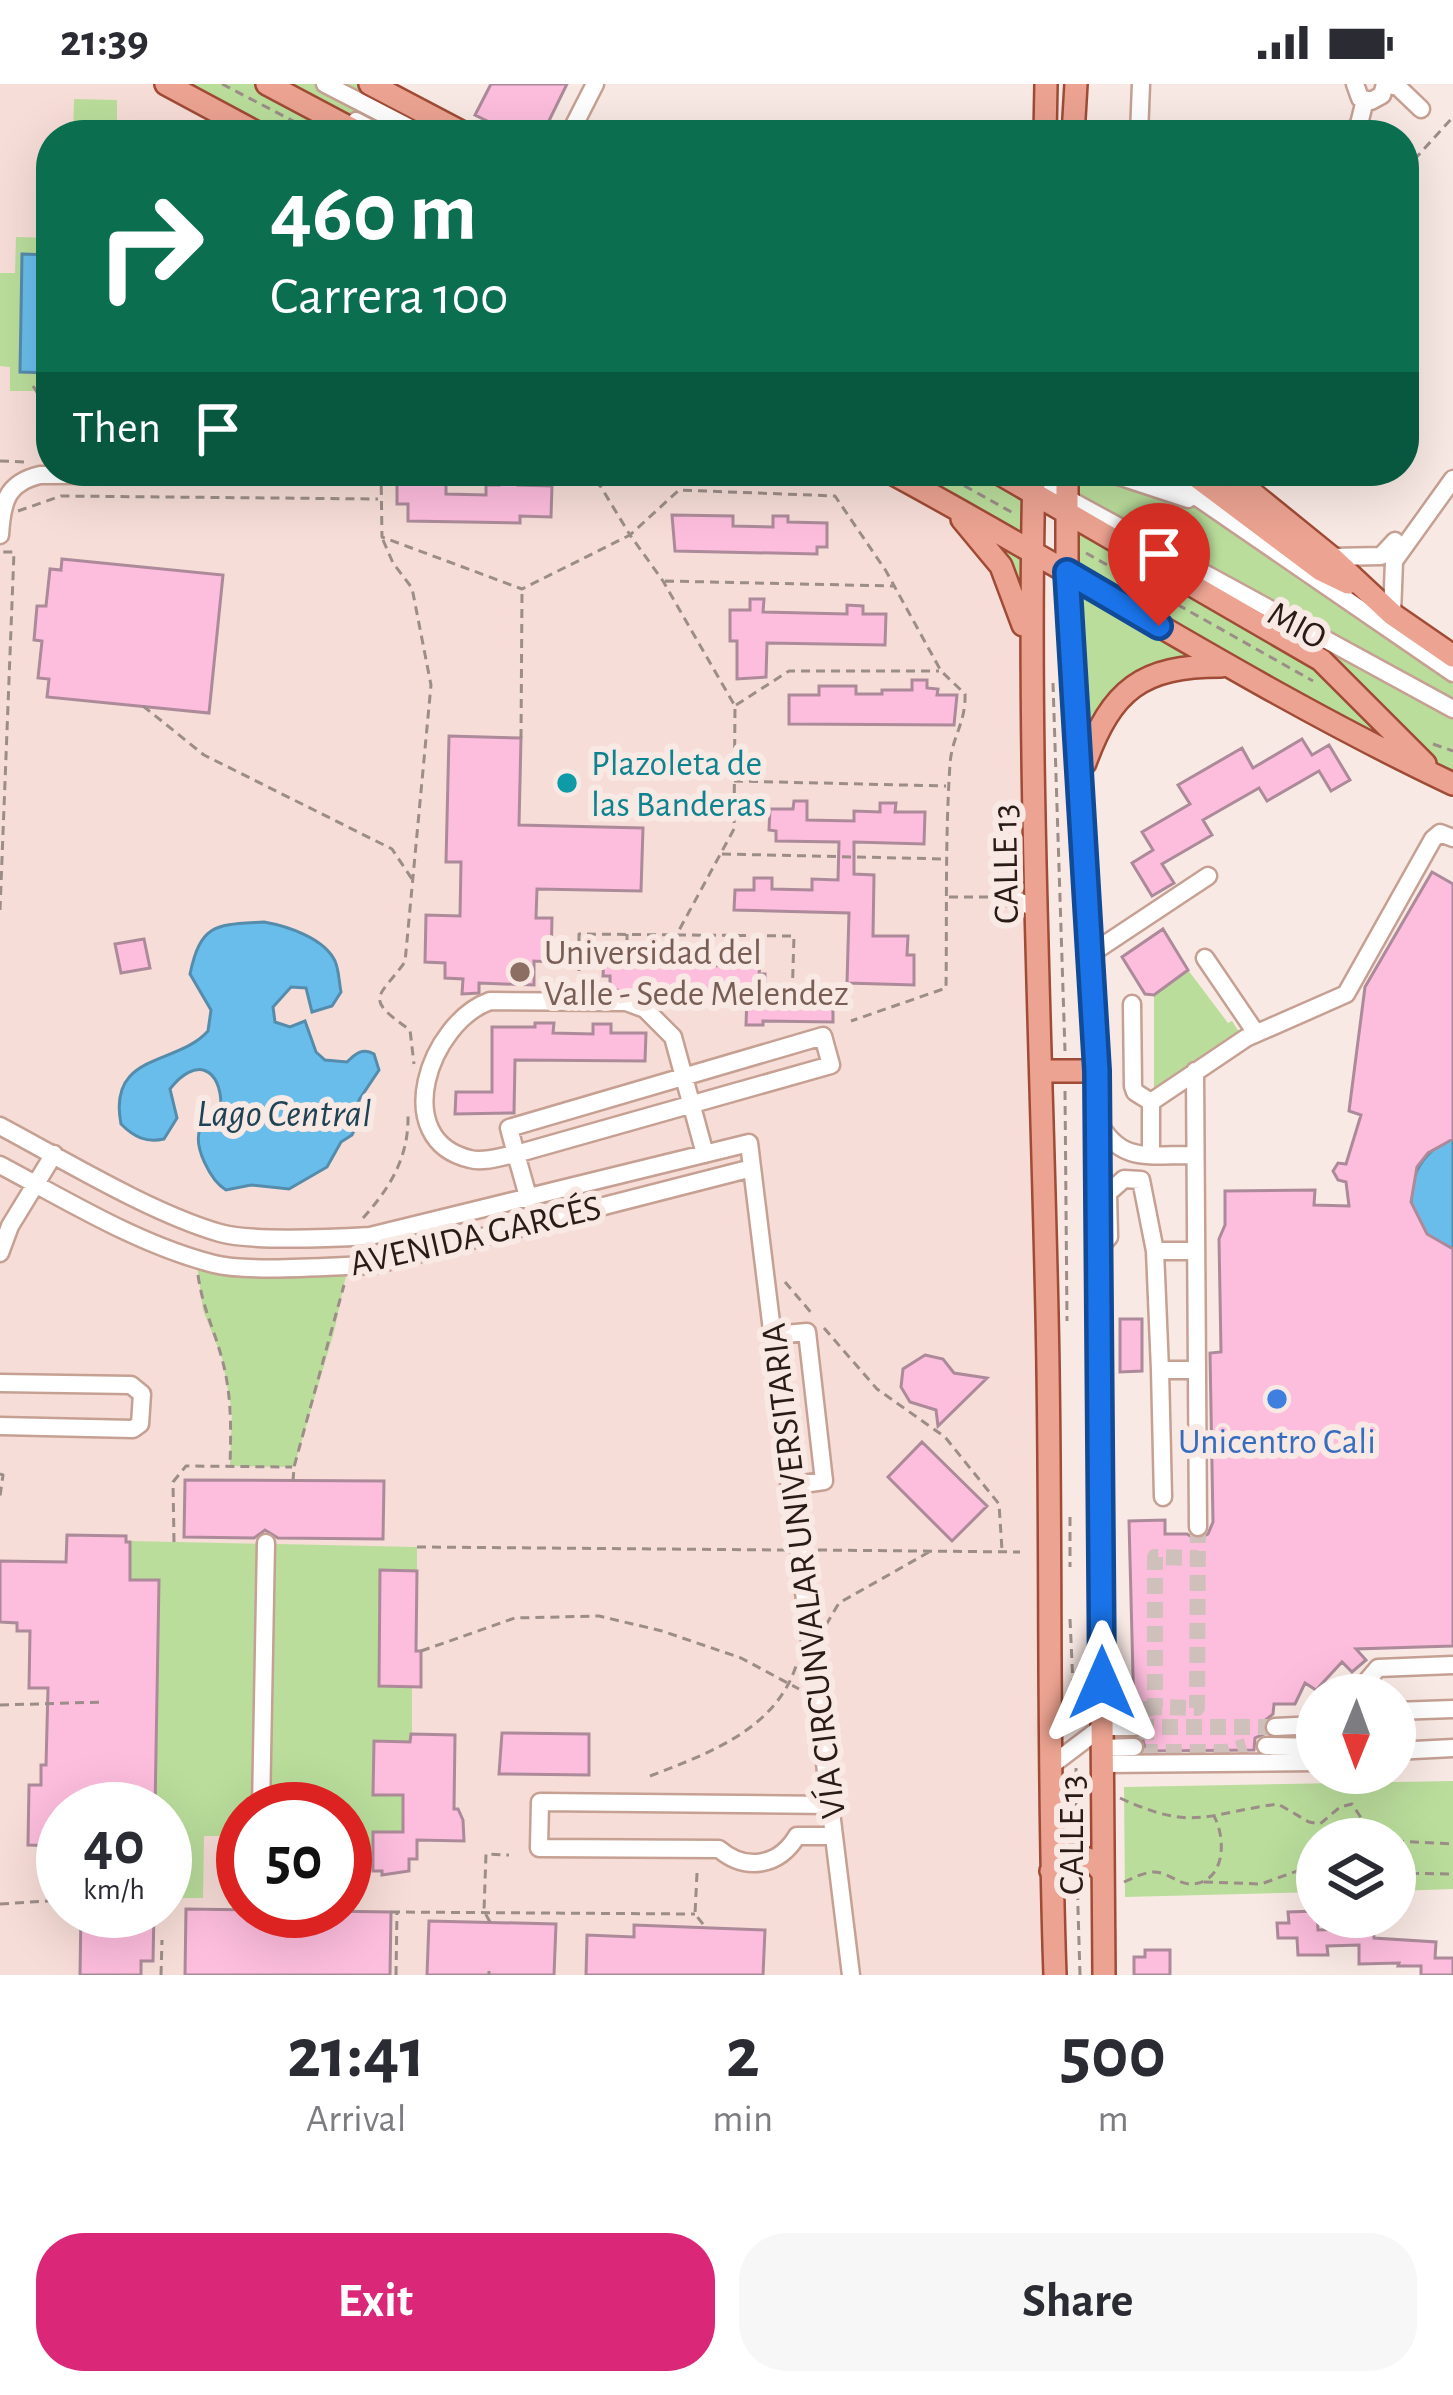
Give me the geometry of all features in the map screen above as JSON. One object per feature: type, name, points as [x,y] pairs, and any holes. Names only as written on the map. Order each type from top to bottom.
[{"type":"main road","points":[[166,84],[233,120]]},
{"type":"main road","points":[[267,84],[335,120]]},
{"type":"main road","points":[[370,84],[438,120]]},
{"type":"main road","points":[[1045,120],[1046,84]]},
{"type":"main road","points":[[1074,120],[1076,84]]},
{"type":"main road","name":"CALLE 13","points":[[1029,486],[1055,1975]]},
{"type":"main road","points":[[1040,486],[1321,660],[1445,781]]},
{"type":"main road","name":"CALLE 13","points":[[1067,486],[1067,572],[1097,1071],[1103,1746],[1110,1878],[1104,1975]]},
{"type":"main road","points":[[1209,486],[1322,570],[1365,590]]},
{"type":"main road","points":[[1243,486],[1392,614],[1453,656]]},
{"type":"main road","points":[[918,487],[1224,666],[1445,781]]},
{"type":"main road","points":[[918,487],[951,508],[1001,566],[1016,598],[1031,667]]},
{"type":"main road","points":[[1080,775],[1110,708],[1132,685],[1181,666],[1224,666]]},
{"type":"main road","points":[[1042,1071],[1097,1071]]},
{"type":"main road","points":[[1051,1871],[1066,1857],[1077,1855],[1096,1863],[1110,1878]]},
{"type":"street","points":[[286,84],[354,120]]},
{"type":"street","points":[[325,84],[395,120]]},
{"type":"street","points":[[577,120],[595,84]]},
{"type":"street","points":[[1140,120],[1141,84]]},
{"type":"street","points":[[1354,84],[1365,100]]},
{"type":"street","points":[[1365,100],[1382,95],[1385,84],[1398,86],[1421,109]]},
{"type":"street","points":[[1360,120],[1365,100]]},
{"type":"street","points":[[0,535],[7,494],[25,478],[36,477]]},
{"type":"street","points":[[1331,557],[1384,555],[1432,493],[1449,484]]},
{"type":"street","points":[[1392,614],[1394,561],[1449,484]]},
{"type":"street","points":[[1150,486],[1200,502]]},
{"type":"street","name":"MIO","points":[[1179,486],[1453,674]]},
{"type":"street","name":"MIO","points":[[1067,505],[1453,709]]},
{"type":"street","points":[[1151,1102],[1256,1033],[1346,994],[1433,838],[1440,833],[1453,838]]},
{"type":"street","points":[[1092,952],[1208,876]]},
{"type":"street","points":[[1009,897],[1037,909]]},
{"type":"street","points":[[1205,958],[1256,1033]]},
{"type":"street","points":[[529,1199],[516,1154],[509,1128],[684,1076],[823,1036],[831,1065],[692,1103],[516,1154],[470,1159],[443,1145],[428,1127],[423,1106],[430,1067],[452,1023],[471,1008],[501,999],[626,1002],[645,1010],[673,1037],[684,1076],[692,1103],[705,1154]]},
{"type":"street","points":[[1132,1004],[1132,1086],[1151,1102]]},
{"type":"street","points":[[1195,1071],[1198,1527]]},
{"type":"street","points":[[1151,1102],[1151,1154]]},
{"type":"street","points":[[1098,1120],[1118,1149],[1194,1155]]},
{"type":"street","name":"AVENIDA GARCÉS","points":[[0,1126],[222,1234],[337,1238],[370,1236],[749,1143]]},
{"type":"street","name":"VÍA CIRCUNVALAR UNIVERSITARIA","points":[[749,1143],[851,1975]]},
{"type":"street","points":[[0,1253],[5,1224],[54,1154]]},
{"type":"street","name":"AVENIDA GARCÉS","points":[[0,1165],[125,1229],[218,1265],[339,1266],[374,1265],[752,1168]]},
{"type":"street","points":[[1100,1247],[1109,1238],[1108,1193],[1117,1183],[1134,1177],[1145,1185],[1155,1250],[1163,1497]]},
{"type":"street","points":[[125,1229],[140,1198]]},
{"type":"street","points":[[337,1238],[339,1266]]},
{"type":"street","points":[[1155,1250],[1193,1251]]},
{"type":"street","points":[[773,1335],[807,1332],[824,1481],[789,1486]]},
{"type":"street","points":[[1160,1370],[1194,1370]]},
{"type":"street","points":[[0,1383],[131,1385],[142,1394],[140,1424],[133,1429],[0,1426]]},
{"type":"street","points":[[262,1782],[266,1543]]},
{"type":"street","points":[[1372,1674],[1378,1667],[1453,1665]]},
{"type":"street","points":[[1416,1710],[1453,1709]]},
{"type":"street","points":[[1275,1726],[1296,1726]]},
{"type":"street","points":[[1049,1767],[1103,1746],[1134,1727]]},
{"type":"street","points":[[1103,1746],[1134,1747]]},
{"type":"street","points":[[1103,1746],[1296,1760]]},
{"type":"street","points":[[1266,1746],[1296,1747]]},
{"type":"street","points":[[1416,1750],[1453,1748]]},
{"type":"street","points":[[831,1805],[540,1802],[539,1848],[719,1849],[752,1864],[778,1857],[797,1836],[835,1836]]},
{"type":"path","points":[[222,84],[291,120]]},
{"type":"path","points":[[1419,155],[1453,118]]},
{"type":"path","points":[[25,478],[36,470]]},
{"type":"path","points":[[382,486],[382,537],[393,563],[412,588],[431,686],[404,962],[382,985],[380,1000],[386,1013],[410,1030],[413,1070]]},
{"type":"path","points":[[600,486],[663,581],[735,706],[734,829],[677,934]]},
{"type":"path","points":[[965,486],[1031,522]]},
{"type":"path","points":[[382,537],[523,589],[630,536],[679,490],[835,496],[894,586],[941,671],[965,694],[966,719],[952,741],[948,786],[946,988],[851,1021]]},
{"type":"path","points":[[14,512],[61,496],[382,499]]},
{"type":"path","points":[[1067,542],[1313,681]]},
{"type":"path","points":[[0,552],[14,552],[0,910]]},
{"type":"path","points":[[663,581],[894,586]]},
{"type":"path","points":[[521,738],[523,589]]},
{"type":"path","points":[[735,706],[789,671],[941,671]]},
{"type":"path","points":[[143,706],[204,754],[392,849],[415,883]]},
{"type":"path","points":[[734,781],[948,786]]},
{"type":"path","points":[[720,854],[947,859]]},
{"type":"path","points":[[947,897],[1009,897]]},
{"type":"path","points":[[579,1000],[580,934],[677,934],[794,936],[792,1001]]},
{"type":"path","points":[[627,934],[627,955]]},
{"type":"path","points":[[337,1238],[375,1205],[400,1166],[407,1142],[408,1103]]},
{"type":"path","points":[[196,1258],[202,1310],[222,1358],[232,1412],[230,1466]]},
{"type":"path","points":[[764,1258],[877,1389],[945,1437],[999,1504],[1002,1552]]},
{"type":"path","points":[[293,1481],[334,1332],[339,1266]]},
{"type":"path","points":[[174,1542],[173,1482],[186,1466],[294,1467]]},
{"type":"path","points":[[0,1474],[0,1496]]},
{"type":"path","points":[[417,1547],[1020,1552]]},
{"type":"path","points":[[811,1649],[839,1603],[930,1551]]},
{"type":"path","points":[[421,1651],[515,1618],[599,1616],[741,1658],[817,1697]]},
{"type":"path","points":[[650,1776],[718,1749],[770,1711],[790,1685],[796,1666]]},
{"type":"path","points":[[0,1706],[105,1702]]},
{"type":"path","points":[[1119,1798],[1158,1816],[1184,1820],[1278,1804],[1304,1818]]},
{"type":"path","points":[[1327,1818],[1352,1804],[1361,1818]]},
{"type":"path","points":[[1204,1882],[1216,1869],[1222,1852],[1214,1816]]},
{"type":"path","points":[[1416,1842],[1453,1844]]},
{"type":"path","points":[[490,1922],[484,1911],[485,1854],[509,1855]]},
{"type":"path","points":[[1110,1878],[1151,1872],[1185,1884],[1261,1884],[1296,1872]]},
{"type":"path","points":[[1416,1873],[1453,1874]]},
{"type":"path","points":[[697,1874],[695,1914],[706,1928]]},
{"type":"path","points":[[0,1904],[36,1902]]},
{"type":"path","points":[[396,1975],[394,1911],[695,1914]]},
{"type":"path","points":[[160,1975],[162,1940]]},
{"type":"shaded area","name":"Universidad del Valle - Sede Melendez","points":[[0,84],[166,84],[233,120],[36,120],[36,486],[909,486],[979,535],[1025,632],[1055,1975],[0,1975]]},
{"type":"green space","points":[[166,84],[370,84],[438,120],[233,120]]},
{"type":"green space","points":[[74,99],[117,100],[117,120],[73,120]]},
{"type":"green space","points":[[16,237],[36,238],[36,391],[10,391],[10,367],[0,366],[0,273],[15,273]]},
{"type":"green space","points":[[909,486],[1033,486],[1025,632],[979,535]]},
{"type":"green space","points":[[1068,486],[1181,486],[1453,673],[1453,784],[1224,666],[1132,685],[1080,774]]},
{"type":"green space","points":[[1188,970],[1241,1035],[1154,1090],[1154,995]]},
{"type":"green space","points":[[196,1258],[348,1266],[334,1332],[294,1467],[230,1466],[232,1412],[222,1358],[203,1310]]},
{"type":"green space","points":[[130,1541],[417,1547],[417,1571],[380,1571],[379,1685],[412,1686],[412,1742],[374,1742],[373,1794],[411,1795],[403,1809],[410,1832],[374,1832],[372,1854],[372,1782],[216,1782],[216,1836],[204,1836],[203,1898],[192,1898],[192,1782],[155,1782],[159,1581],[130,1580]]},
{"type":"green space","points":[[1453,1781],[1453,1889],[1416,1890],[1416,1818],[1296,1818],[1296,1893],[1125,1897],[1124,1787],[1296,1784],[1296,1794],[1416,1794],[1416,1782]]},
{"type":"water","points":[[22,254],[36,254],[36,373],[20,372]]},
{"type":"water","name":"Lago Central","points":[[264,922],[294,930],[330,953],[341,992],[332,1006],[312,1012],[306,988],[291,987],[273,1007],[275,1022],[290,1027],[305,1021],[316,1052],[325,1060],[347,1062],[366,1051],[374,1054],[379,1070],[359,1100],[359,1120],[352,1135],[341,1142],[327,1167],[289,1189],[251,1185],[226,1190],[209,1171],[199,1145],[202,1126],[221,1108],[212,1075],[189,1072],[170,1089],[177,1118],[164,1139],[146,1139],[126,1129],[121,1124],[119,1101],[134,1072],[208,1031],[211,1010],[190,974],[206,935],[223,926]]},
{"type":"water","points":[[1453,1139],[1453,1249],[1427,1235],[1412,1208],[1411,1194],[1413,1180],[1428,1155]]},
{"type":"building","points":[[491,84],[567,84],[549,120],[485,120],[475,115]]},
{"type":"building","points":[[397,486],[446,486],[446,494],[486,495],[486,486],[552,486],[551,517],[520,516],[520,523],[408,521],[408,504],[397,504]]},
{"type":"building","points":[[672,515],[733,516],[733,526],[773,527],[773,516],[788,516],[788,522],[827,523],[827,547],[817,547],[817,554],[675,551]]},
{"type":"building","points":[[62,559],[223,575],[209,713],[47,697],[49,679],[38,678],[42,641],[34,640],[37,606],[46,606],[50,569],[61,570]]},
{"type":"building","points":[[750,599],[764,599],[763,612],[847,614],[847,605],[863,606],[863,614],[886,614],[885,645],[767,643],[766,677],[737,679],[737,641],[730,641],[730,610],[750,610]]},
{"type":"building","points":[[912,680],[927,680],[927,688],[938,689],[937,695],[957,695],[954,725],[789,724],[789,695],[819,695],[819,686],[856,686],[856,694],[882,694],[882,690],[912,690]]},
{"type":"building","points":[[449,736],[521,738],[519,825],[643,828],[641,891],[537,889],[536,918],[552,918],[551,962],[534,961],[534,985],[479,983],[479,993],[462,994],[463,979],[445,978],[445,963],[425,962],[426,915],[460,916],[461,862],[446,862]]},
{"type":"building","points":[[1302,739],[1312,755],[1329,745],[1350,780],[1331,791],[1319,771],[1267,801],[1259,788],[1203,820],[1212,835],[1162,864],[1174,883],[1152,896],[1132,863],[1153,850],[1142,832],[1190,804],[1178,785],[1242,748],[1253,768]]},
{"type":"building","points":[[794,801],[807,801],[807,820],[854,821],[854,811],[880,812],[880,803],[896,803],[895,812],[925,812],[924,844],[854,842],[854,874],[874,875],[873,936],[908,936],[907,955],[914,955],[914,985],[847,983],[849,913],[734,910],[735,890],[754,890],[754,878],[772,878],[772,889],[812,890],[812,879],[838,880],[839,842],[776,841],[776,831],[769,830],[770,809],[793,809]]},
{"type":"building","points":[[1432,872],[1453,884],[1453,1139],[1428,1153],[1417,1167],[1411,1202],[1427,1234],[1453,1249],[1453,1646],[1356,1649],[1366,1660],[1352,1672],[1342,1662],[1331,1674],[1296,1674],[1295,1704],[1274,1704],[1273,1714],[1263,1722],[1264,1734],[1255,1738],[1254,1750],[1146,1751],[1145,1722],[1134,1714],[1129,1521],[1165,1520],[1165,1534],[1187,1534],[1197,1540],[1208,1534],[1213,1522],[1210,1353],[1221,1352],[1219,1239],[1225,1225],[1225,1191],[1315,1190],[1314,1205],[1349,1206],[1346,1182],[1338,1180],[1333,1171],[1338,1163],[1346,1164],[1361,1115],[1349,1111],[1365,987]]},
{"type":"building","points":[[1163,929],[1188,970],[1154,995],[1145,994],[1122,957]]},
{"type":"building","points":[[144,939],[150,968],[121,973],[115,944]]},
{"type":"building","points":[[604,955],[646,955],[646,965],[760,966],[759,974],[765,974],[765,1000],[833,1001],[833,1022],[746,1025],[747,996],[610,989],[610,976],[603,976]]},
{"type":"building","points":[[535,1023],[554,1023],[553,1033],[593,1034],[593,1024],[611,1024],[611,1033],[646,1033],[645,1061],[515,1060],[514,1113],[455,1114],[456,1092],[492,1092],[492,1027],[535,1027]]},
{"type":"building","points":[[1120,1319],[1142,1319],[1142,1371],[1120,1372]]},
{"type":"building","points":[[925,1355],[943,1359],[954,1373],[987,1378],[938,1426],[936,1410],[910,1402],[901,1387],[903,1369]]},
{"type":"building","points":[[922,1442],[987,1506],[952,1541],[888,1477]]},
{"type":"building","points":[[185,1480],[384,1481],[383,1539],[278,1538],[265,1530],[254,1538],[184,1537]]},
{"type":"building","points":[[67,1535],[126,1536],[130,1580],[159,1580],[155,1782],[41,1782],[41,1765],[46,1765],[48,1688],[29,1688],[30,1631],[17,1631],[17,1623],[0,1622],[0,1561],[66,1562]]},
{"type":"building","points":[[380,1570],[417,1571],[416,1651],[421,1651],[421,1687],[379,1686]]},
{"type":"building","points":[[502,1733],[589,1734],[589,1775],[499,1774]]},
{"type":"building","points":[[411,1734],[455,1735],[454,1809],[463,1820],[464,1841],[417,1840],[417,1859],[409,1859],[409,1871],[382,1875],[382,1871],[373,1871],[373,1832],[403,1832],[403,1795],[373,1795],[374,1741],[410,1742]]},
{"type":"building","points":[[29,1785],[36,1785],[36,1845],[28,1845]]},
{"type":"building","points":[[192,1909],[216,1909],[216,1938],[372,1938],[372,1912],[391,1912],[390,1975],[185,1975]]},
{"type":"building","points":[[1288,1912],[1296,1912],[1296,1938],[1278,1938],[1277,1923],[1289,1923]]},
{"type":"building","points":[[429,1921],[556,1924],[554,1975],[427,1975]]},
{"type":"building","points":[[634,1925],[765,1930],[763,1975],[586,1975],[587,1935],[634,1937]]},
{"type":"building","points":[[81,1938],[153,1938],[153,1961],[141,1961],[141,1975],[80,1975]]},
{"type":"building","points":[[1297,1938],[1436,1942],[1435,1958],[1453,1958],[1453,1975],[1421,1975],[1421,1966],[1399,1963],[1359,1964],[1359,1945],[1327,1946],[1328,1955],[1298,1955]]},
{"type":"building","points":[[1145,1950],[1170,1950],[1170,1975],[1134,1975],[1134,1957],[1145,1957]]},
{"type":"tunnel","points":[[1198,1527],[1197,1708],[1155,1707],[1155,1557],[1198,1558]]},
{"type":"tunnel","points":[[1155,1707],[1146,1709],[1146,1752],[1226,1752],[1246,1746]]},
{"type":"tunnel","points":[[1138,1727],[1275,1727]]},
{"type":"place","name":"Plazoleta de las Banderas","points":[[567,783]]},
{"type":"place","name":"Universidad del Valle - Sede Melendez","points":[[520,972]]},
{"type":"place","name":"Unicentro Cali","points":[[1277,1399]]},
{"type":"route","points":[[1102,1683],[1097,1071],[1067,572],[1159,626]]}]
